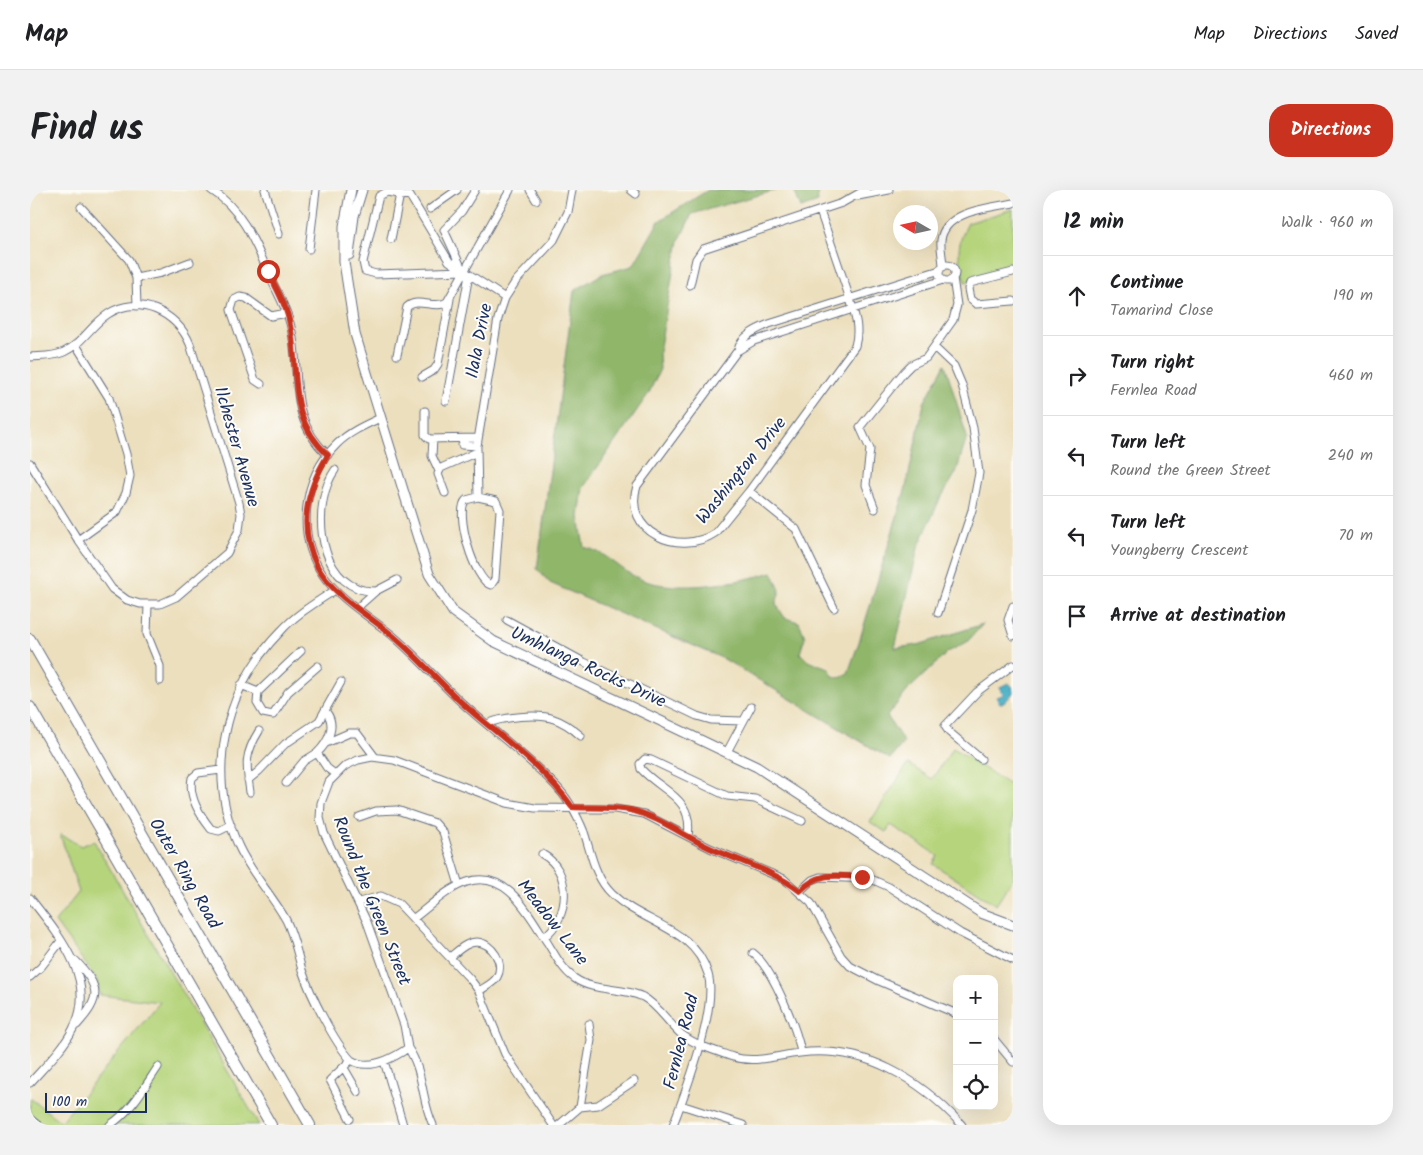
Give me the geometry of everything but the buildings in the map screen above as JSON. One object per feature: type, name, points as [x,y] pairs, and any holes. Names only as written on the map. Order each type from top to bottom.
[{"type":"highway","name":"Outer Ring Road","points":[[30,639],[310,1125]]},
{"type":"highway","points":[[30,707],[271,1125]]},
{"type":"main road","name":"Umhlanga Rocks Drive","points":[[351,190],[344,231],[346,280],[354,334],[429,574],[453,612],[493,641],[727,752],[778,779],[981,913],[1013,925]]},
{"type":"main road","name":"Umhlanga Rocks Drive","points":[[346,280],[352,229],[362,190]]},
{"type":"street","points":[[211,190],[228,203],[243,221],[287,313],[292,333],[300,416],[318,446],[328,455]]},
{"type":"street","points":[[265,190],[279,234]]},
{"type":"street","points":[[309,249],[316,190]]},
{"type":"street","points":[[430,209],[457,190]]},
{"type":"street","points":[[446,401],[466,273],[444,230],[462,211],[475,190]]},
{"type":"street","points":[[397,355],[408,305],[441,305],[450,298],[466,273],[510,190]]},
{"type":"street","points":[[530,190],[536,200]]},
{"type":"street","name":"Ilala Drive","points":[[478,497],[477,445],[496,327],[504,298],[516,281],[554,240],[568,212],[572,190]]},
{"type":"street","points":[[857,196],[865,190]]},
{"type":"street","points":[[690,285],[696,259],[703,249],[820,211],[857,196],[889,190]]},
{"type":"street","points":[[466,273],[376,274],[365,271],[363,262],[378,199],[387,192],[412,198],[439,247],[449,261],[504,298]]},
{"type":"street","points":[[391,239],[400,194]]},
{"type":"street","points":[[874,509],[866,485],[870,449],[860,426],[904,372],[911,365],[926,358],[955,315],[957,305],[955,291],[948,280],[939,276],[944,268],[942,237],[955,219],[963,215],[1013,202]]},
{"type":"street","points":[[82,207],[126,254],[136,278],[137,306]]},
{"type":"street","name":"Washington Drive","points":[[820,211],[850,299],[854,310],[858,332],[854,350],[749,491],[715,533],[700,541],[680,543],[666,540],[643,524],[636,512],[635,493],[642,478],[744,340],[763,326],[850,299],[944,268]]},
{"type":"street","points":[[136,278],[161,274],[190,262]]},
{"type":"street","points":[[944,268],[954,271],[948,280]]},
{"type":"street","points":[[1013,272],[970,283],[968,288],[970,299],[976,304],[1013,301]]},
{"type":"street","name":"Washington Drive","points":[[738,350],[754,341],[948,280]]},
{"type":"street","points":[[261,384],[255,380],[231,310],[232,305],[240,297],[246,298],[271,316],[287,313]]},
{"type":"street","points":[[422,376],[434,370],[438,364],[450,298]]},
{"type":"street","name":"Ilchester Avenue","points":[[30,357],[52,356],[76,345],[108,314],[122,308],[137,306],[158,310],[170,316],[187,336],[241,514],[238,535],[228,552],[176,597],[160,604],[148,605]]},
{"type":"street","points":[[76,345],[108,398],[126,454],[130,476],[126,493],[116,512],[78,540]]},
{"type":"street","points":[[934,347],[954,366],[962,385],[973,428],[979,473],[972,510],[938,613]]},
{"type":"street","points":[[425,411],[424,434],[429,439],[477,445]]},
{"type":"street","name":"Fernlea Road","points":[[380,418],[346,436],[328,455],[313,481],[306,508],[306,523],[309,544],[318,566],[335,590],[409,650],[455,697],[553,783],[572,807],[581,825],[599,876],[611,894],[680,935],[690,943],[705,964],[709,977],[711,999],[681,1105],[673,1125]]},
{"type":"street","points":[[433,439],[432,456],[439,471],[438,474],[444,493]]},
{"type":"street","points":[[462,445],[477,445]]},
{"type":"street","points":[[439,471],[477,445]]},
{"type":"street","points":[[30,463],[78,540],[112,589],[127,600],[148,605],[148,634],[160,666],[160,681]]},
{"type":"street","points":[[335,470],[323,490],[321,505],[325,546],[332,564],[347,582],[356,588],[376,591]]},
{"type":"street","points":[[749,491],[796,529],[834,608]]},
{"type":"street","points":[[478,497],[496,501],[500,510],[495,579],[491,584],[481,578],[473,560],[462,510],[464,501],[478,497]]},
{"type":"street","points":[[358,607],[376,591],[397,580]]},
{"type":"street","points":[[335,590],[282,629],[263,650],[241,685],[226,729],[221,770],[224,798],[231,825],[240,848],[286,920],[315,1002],[351,1060],[370,1065],[384,1061],[408,1048]]},
{"type":"street","points":[[1013,606],[1008,620],[1013,636]]},
{"type":"street","points":[[507,620],[584,662],[705,719],[743,721]]},
{"type":"street","points":[[301,651],[258,692],[256,700],[259,709],[267,715],[274,715],[288,692],[318,666]]},
{"type":"street","points":[[981,759],[949,732],[945,726],[977,692],[1013,665]]},
{"type":"street","points":[[248,780],[260,771],[285,744],[311,729],[326,712],[341,682]]},
{"type":"street","points":[[241,685],[258,692]]},
{"type":"street","points":[[727,752],[751,706]]},
{"type":"street","points":[[326,712],[331,723],[326,743]]},
{"type":"street","points":[[487,724],[503,719],[546,717],[562,722],[581,736]]},
{"type":"street","points":[[250,792],[248,752],[259,731]]},
{"type":"street","points":[[286,783],[304,761],[317,753],[326,743],[349,733],[357,733],[374,756]]},
{"type":"street","points":[[317,753],[327,768],[335,774]]},
{"type":"street","name":"Round the Green Street","points":[[433,1125],[425,1104],[415,1058],[408,1048],[404,1025],[359,902],[321,826],[322,796],[335,774],[351,762],[374,756],[394,760],[507,803],[535,808],[572,807],[630,810],[644,814],[710,848],[784,879],[800,891],[817,912],[834,945],[850,966],[877,980],[953,1012]]},
{"type":"street","points":[[688,836],[688,819],[681,803],[675,795],[640,769],[640,764],[645,759],[651,760],[727,796],[755,799],[802,821]]},
{"type":"street","points":[[221,770],[198,773],[192,778],[191,786],[198,810],[211,829],[219,831],[231,825]]},
{"type":"street","points":[[359,817],[376,811],[397,810],[434,822],[443,832],[459,886]]},
{"type":"street","points":[[542,854],[553,862],[563,883],[564,895],[561,916],[552,931],[544,937]]},
{"type":"street","points":[[800,891],[812,880],[820,877],[871,878],[889,887],[960,933],[1013,960]]},
{"type":"street","name":"Meadow Lane","points":[[414,918],[459,886],[478,880],[498,883],[514,895],[560,963],[574,978],[591,986],[643,998],[680,1033],[699,1044],[744,1059],[801,1052],[844,1053],[864,1058],[895,1071],[932,1097],[962,1125]]},
{"type":"street","points":[[359,902],[381,896],[399,904],[450,957],[479,991],[505,1054],[553,1125]]},
{"type":"street","points":[[30,898],[61,941],[78,969],[82,990],[79,1015],[73,1029]]},
{"type":"street","points":[[30,977],[41,967],[61,941]]},
{"type":"street","points":[[450,957],[471,943],[484,944],[491,949],[499,963],[500,971],[493,982],[479,991]]},
{"type":"street","points":[[753,953],[763,964],[794,1024],[801,1052]]},
{"type":"street","points":[[30,1083],[94,1006],[96,991],[91,978],[71,956]]},
{"type":"street","points":[[580,1108],[591,1040],[589,1024]]},
{"type":"street","points":[[998,1044],[1013,1062]]},
{"type":"street","points":[[350,1119],[330,1080],[351,1060]]},
{"type":"street","points":[[384,1061],[403,1125]]},
{"type":"street","points":[[110,1125],[118,1120],[136,1101],[158,1067]]},
{"type":"street","points":[[344,1068],[358,1092]]},
{"type":"street","points":[[558,1125],[580,1108],[598,1105],[634,1081]]},
{"type":"street","points":[[681,1105],[743,1125]]},
{"type":"street","points":[[30,1119],[38,1125]]},
{"type":"green space","points":[[708,190],[777,190],[692,214],[679,241],[659,352],[660,369],[649,393],[583,488],[579,517],[584,547],[608,558],[635,577],[657,584],[672,586],[725,583],[772,572],[780,590],[776,604],[785,618],[799,622],[805,637],[800,653],[808,661],[829,668],[833,676],[840,678],[848,673],[859,642],[906,487],[924,403],[945,364],[967,437],[956,473],[939,501],[918,548],[895,648],[918,645],[983,624],[967,642],[948,652],[909,689],[887,716],[904,742],[890,759],[724,659],[550,583],[537,569],[574,291],[602,274],[633,266],[659,221]]},
{"type":"green space","points":[[794,190],[817,190],[818,202],[801,208]]},
{"type":"green space","points":[[1013,209],[1013,269],[965,282],[959,246],[968,223]]},
{"type":"green space","points":[[953,748],[1013,787],[1013,879],[996,905],[933,864],[938,856],[891,825],[886,832],[870,822],[908,764],[932,779]]},
{"type":"green space","points":[[60,834],[81,846],[94,841],[259,1125],[30,1125],[30,1098],[61,1122],[160,1002],[100,995],[96,978],[55,922],[79,892]]},
{"type":"water","points":[[1008,683],[1012,686],[1013,693],[1004,703],[1000,703],[996,697],[1003,695],[1000,687]]},
{"type":"route","points":[[268,271],[290,324],[300,416],[318,446],[328,455],[313,481],[305,515],[311,552],[323,575],[335,590],[409,650],[455,697],[553,783],[572,807],[630,810],[644,814],[710,848],[766,870],[784,879],[800,891],[812,880],[820,877],[862,877]]}]
